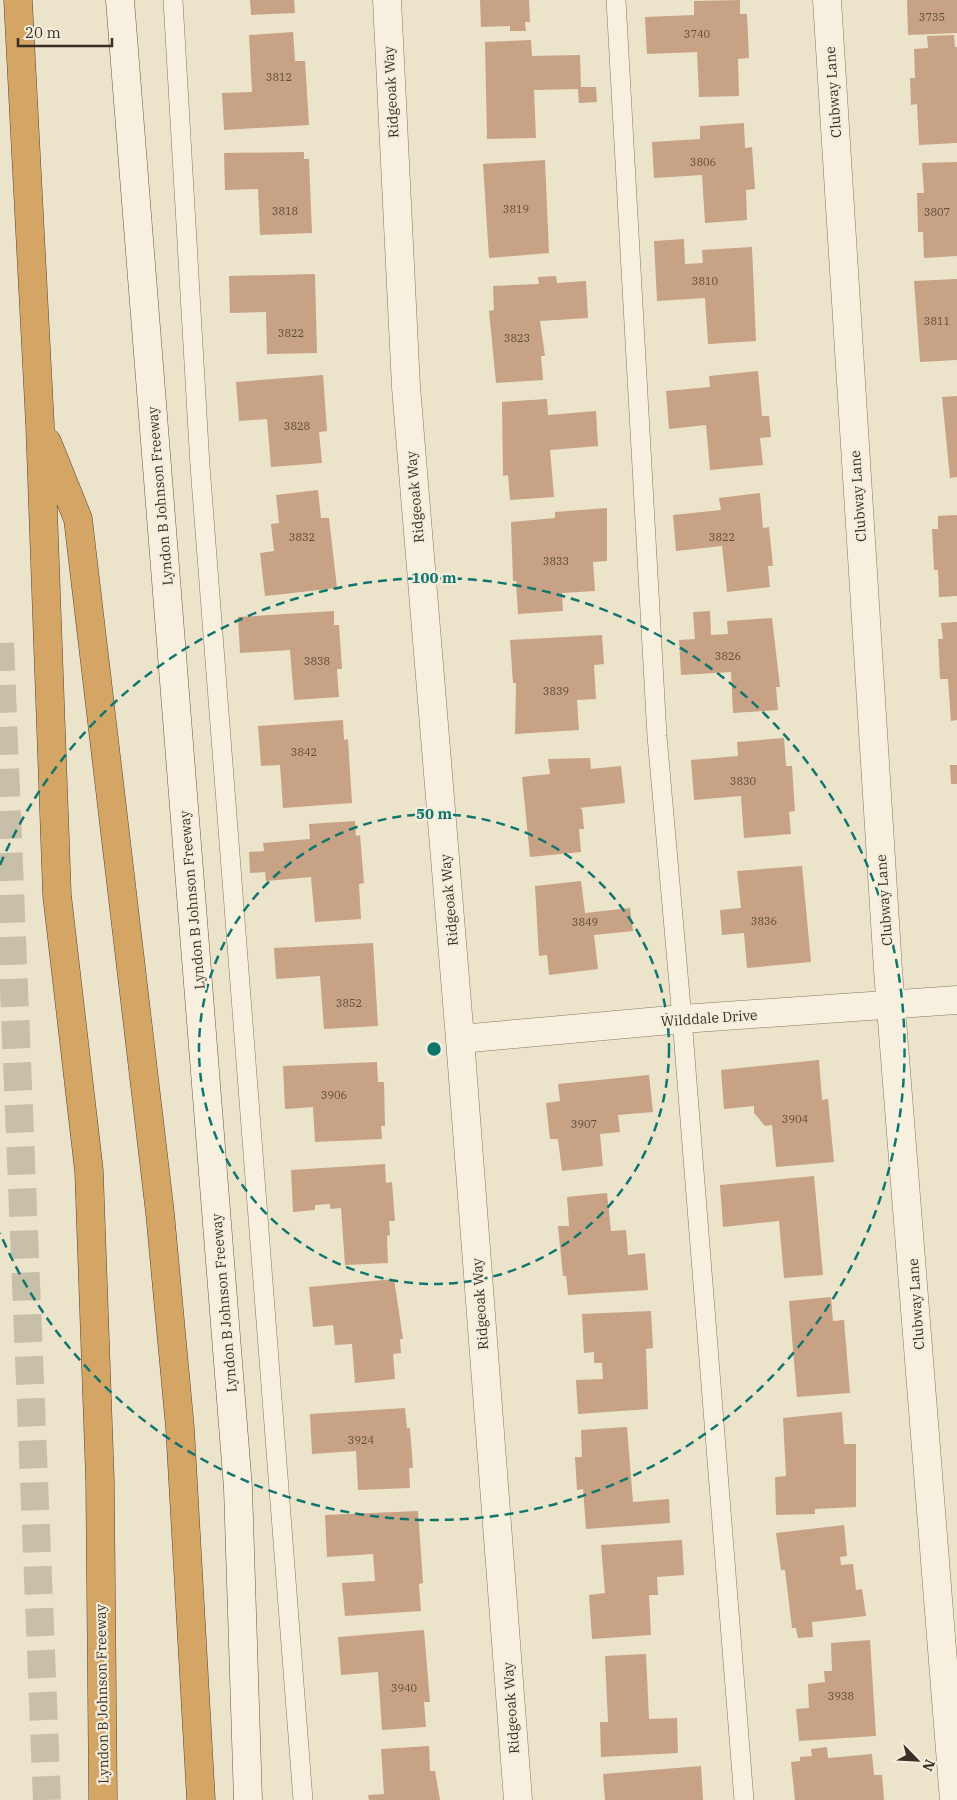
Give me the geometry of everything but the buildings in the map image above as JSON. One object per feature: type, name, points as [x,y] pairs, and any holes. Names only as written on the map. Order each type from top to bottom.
[{"type":"highway","name":"Lyndon B Johnson Freeway","points":[[18,0],[40,425],[57,895],[89,1171],[100,1481],[104,1800]]},
{"type":"highway","points":[[40,425],[78,519],[162,1232],[180,1428],[201,1800]]},
{"type":"street","name":"Lyndon B Johnson Freeway","points":[[120,0],[238,1488],[248,1800]]},
{"type":"street","name":"Ridgeoak Way","points":[[387,0],[406,387],[460,1039],[518,1800]]},
{"type":"street","name":"Clubway Lane","points":[[827,0],[892,1005],[954,1800]]},
{"type":"street","name":"Wilddale Drive","points":[[460,1039],[682,1019],[957,1000]]},
{"type":"lane","points":[[173,0],[200,466],[303,1800]]},
{"type":"lane","points":[[616,0],[657,736],[682,1019],[744,1800]]},
{"type":"tunnel","points":[[0,643],[47,1800]]}]
